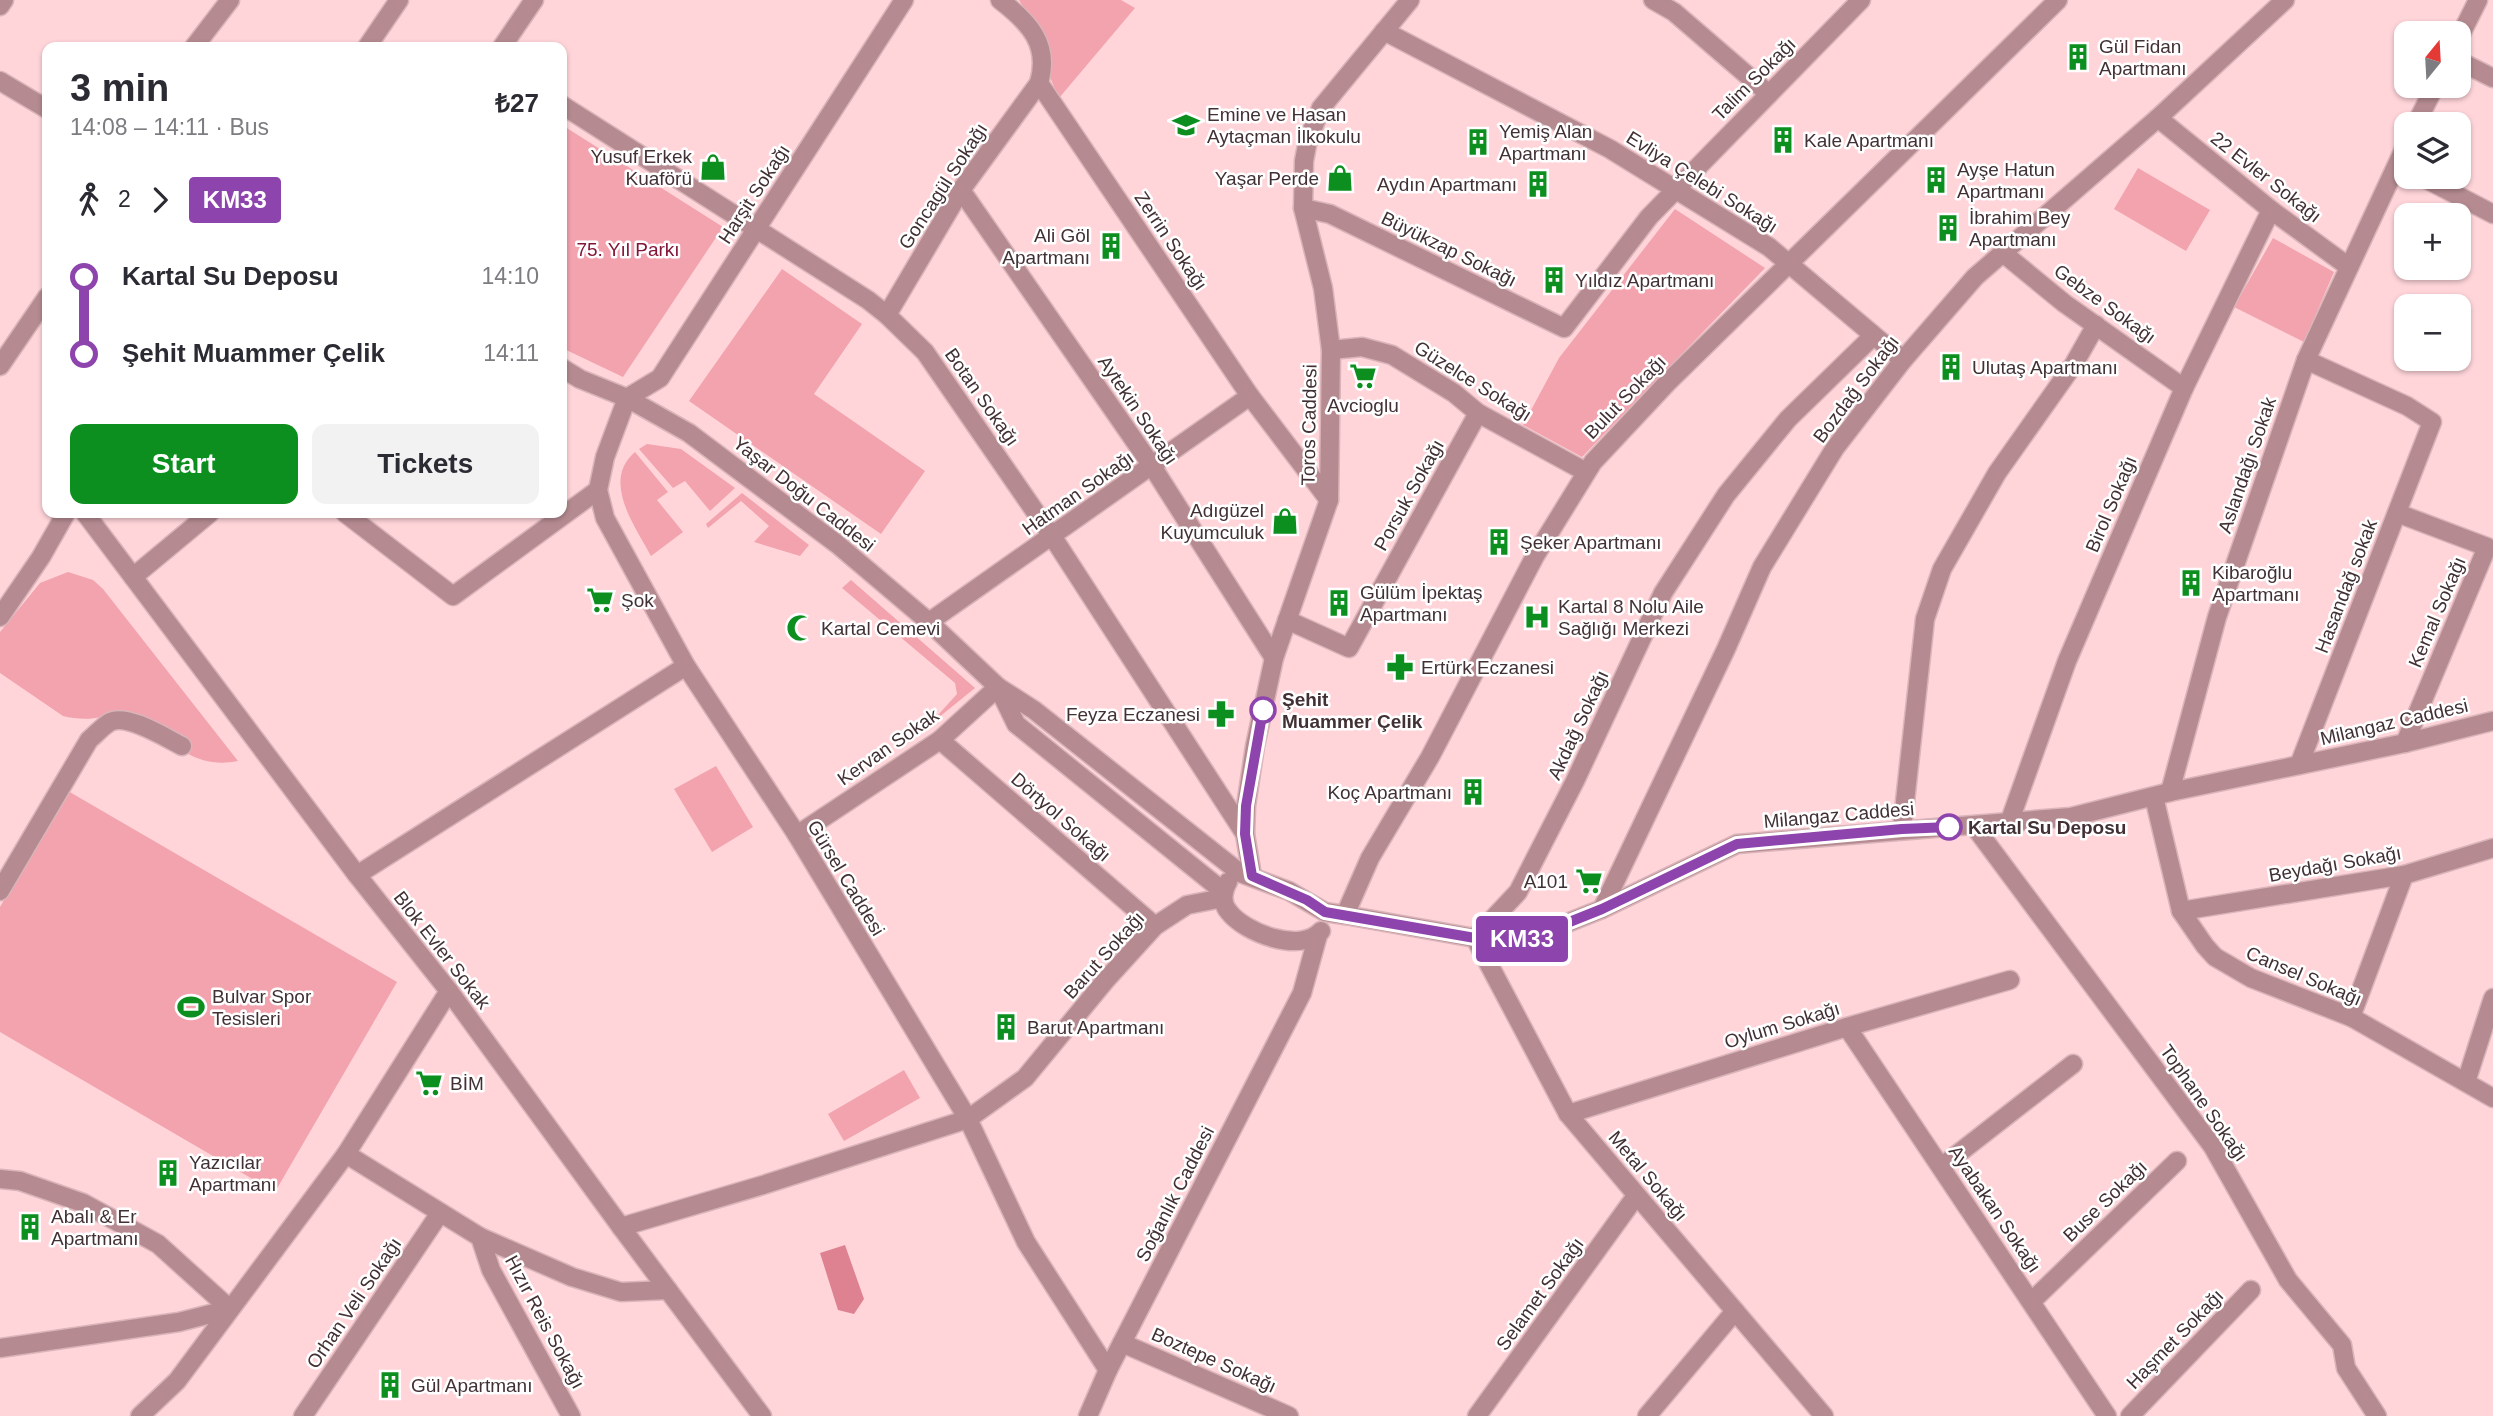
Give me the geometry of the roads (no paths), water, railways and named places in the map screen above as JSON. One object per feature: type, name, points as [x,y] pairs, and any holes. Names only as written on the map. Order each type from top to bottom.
[{"type":"street","points":[[0,6],[4,0]]},
{"type":"street","points":[[198,42],[230,0]]},
{"type":"street","points":[[370,42],[399,0]]},
{"type":"street","points":[[505,42],[534,0]]},
{"type":"street","name":"Harşit Sokağı","points":[[627,398],[660,378],[904,0]]},
{"type":"street","points":[[1000,0],[1032,30],[1037,39],[1044,66],[1039,83]]},
{"type":"street","name":"Toros Caddesi","points":[[1246,874],[1246,806],[1255,746],[1274,658],[1329,500],[1331,350],[1323,288],[1303,208],[1306,151],[1321,108],[1410,0]]},
{"type":"street","points":[[1653,0],[1678,6],[1769,93]]},
{"type":"street","name":"Talim Sokağı","points":[[1676,188],[1861,0]]},
{"type":"street","name":"Bulut Sokağı","points":[[1345,915],[1370,858],[1430,757],[1535,555],[1592,462],[1667,383],[2058,0]]},
{"type":"street","name":"Bozdağ Sokağı","points":[[1602,909],[1721,661],[1762,568],[1835,448],[1903,360],[1975,277],[2158,118],[2285,0]]},
{"type":"street","points":[[2468,21],[2478,0]]},
{"type":"street","name":"Evliya Çelebi Sokağı","points":[[1384,32],[1610,149],[1676,188],[1769,247],[1903,360]]},
{"type":"street","points":[[2471,67],[2493,78]]},
{"type":"street","points":[[0,81],[42,107]]},
{"type":"street","name":"Goncagül Sokağı","points":[[887,314],[961,191],[1039,83]]},
{"type":"street","name":"Zerrin Sokağı","points":[[1039,83],[1250,396],[1329,500]]},
{"type":"street","name":"Botan Sokağı","points":[[567,108],[887,314],[925,352],[1052,536],[1245,834]]},
{"type":"street","name":"22 Evler Sokağı","points":[[2158,118],[2270,210],[2349,267]]},
{"type":"street","name":"Aslandağı Sokak","points":[[2162,795],[2217,617],[2306,360],[2349,267],[2394,181]]},
{"type":"street","name":"Büyükzap Sokağı","points":[[1303,208],[1330,214],[1564,328],[1649,216],[1676,188]]},
{"type":"street","points":[[2445,189],[2493,214]]},
{"type":"street","name":"Aytekin Sokağı","points":[[961,191],[1152,466],[1274,658]]},
{"type":"street","name":"Birol Sokağı","points":[[2009,824],[2067,661],[2184,388],[2270,210]]},
{"type":"street","name":"Gebze Sokağı","points":[[2003,253],[2064,303],[2184,388]]},
{"type":"street","points":[[0,366],[42,304]]},
{"type":"street","points":[[1902,829],[1925,619],[1942,569],[1997,473],[2074,364],[2096,325]]},
{"type":"street","name":"Akdağ Sokağı","points":[[1475,938],[1518,892],[1575,781],[1662,593],[1726,495],[1788,419],[1867,342],[1871,332]]},
{"type":"street","name":"Güzelce Sokağı","points":[[1331,350],[1362,347],[1392,355],[1454,393],[1478,413],[1586,472]]},
{"type":"street","name":"Hasandağ sokak","points":[[2299,765],[2432,422],[2306,360]]},
{"type":"street","name":"Yaşar Doğu Caddesi","points":[[567,371],[627,398],[689,433],[837,544],[929,622],[998,687],[1034,710],[1246,874],[1307,900],[1325,912]]},
{"type":"street","name":"Hatman Sokağı","points":[[929,622],[1250,396]]},
{"type":"street","name":"Gürsel Caddesi","points":[[627,398],[605,457],[598,490],[605,518],[686,666],[797,835],[968,1119],[1026,1242],[1108,1370]]},
{"type":"street","name":"Porsuk Sokağı","points":[[1287,620],[1349,648],[1478,413]]},
{"type":"street","points":[[567,513],[598,490]]},
{"type":"street","name":"Kemal Sokağı","points":[[2397,513],[2490,549],[2405,743]]},
{"type":"street","points":[[0,617],[41,557],[63,518]]},
{"type":"street","name":"Blok Evler Sokak","points":[[89,518],[357,875],[449,991],[762,1416]]},
{"type":"street","points":[[133,577],[204,518]]},
{"type":"street","points":[[352,518],[453,596],[560,518]]},
{"type":"street","points":[[357,875],[686,666]]},
{"type":"street","name":"Yaşar Doğu Caddesi","points":[[998,687],[1016,724],[1224,895],[1227,911],[1237,920],[1265,935],[1296,942]]},
{"type":"street","name":"Kervan Sokak","points":[[797,835],[940,740],[998,687]]},
{"type":"street","points":[[0,891],[89,740],[110,722],[120,719],[133,722],[182,746]]},
{"type":"street","name":"Milangaz Caddesi","points":[[1325,912],[1475,938],[1527,939],[1602,909],[1737,844],[2071,817],[2493,721]]},
{"type":"street","name":"Dörtyol Sokağı","points":[[940,740],[1155,926]]},
{"type":"street","name":"Cansel Sokağı","points":[[2162,795],[2181,911],[2205,946],[2230,967],[2351,1017],[2493,1098]]},
{"type":"street","name":"Tophane Sokağı","points":[[1974,826],[2213,1147],[2288,1280],[2342,1345],[2346,1368],[2377,1416]]},
{"type":"street","name":"Beydağı Sokağı","points":[[2181,911],[2404,875],[2493,848]]},
{"type":"street","points":[[1224,895],[1229,881],[1246,874]]},
{"type":"street","points":[[2351,1017],[2404,875]]},
{"type":"street","name":"Barut Sokağı","points":[[621,1227],[968,1119],[1025,1078],[1105,981],[1155,926],[1186,905],[1224,895]]},
{"type":"street","name":"Soğanlık Caddesi","points":[[1088,1416],[1108,1370],[1302,993],[1318,935],[1327,920],[1325,912]]},
{"type":"street","points":[[1302,993],[1296,942],[1308,941],[1318,935]]},
{"type":"street","name":"Metal Sokağı","points":[[1475,938],[1568,1114],[1824,1416]]},
{"type":"street","name":"Oylum Sokağı","points":[[1568,1114],[2010,979]]},
{"type":"street","points":[[140,1416],[177,1381],[346,1154],[449,991]]},
{"type":"street","points":[[2466,1082],[2493,998]]},
{"type":"street","name":"Ayabakan Sokağı","points":[[1847,1027],[2107,1416]]},
{"type":"street","points":[[1941,1167],[2073,1064]]},
{"type":"street","points":[[346,1154],[480,1237],[572,1276],[621,1292],[668,1290]]},
{"type":"street","name":"Buse Sokağı","points":[[2032,1301],[2177,1161]]},
{"type":"street","points":[[0,1179],[20,1181],[83,1203],[158,1244],[230,1309]]},
{"type":"street","name":"Selamet Sokağı","points":[[1477,1416],[1636,1196]]},
{"type":"street","name":"Orhan Veli Sokağı","points":[[303,1416],[440,1213]]},
{"type":"street","name":"Hızır Reis Sokağı","points":[[480,1237],[491,1270],[571,1416]]},
{"type":"street","name":"Haşmet Sokağı","points":[[2130,1416],[2251,1290]]},
{"type":"street","points":[[0,1348],[179,1322],[230,1309]]},
{"type":"street","points":[[1647,1416],[1735,1311]]},
{"type":"street","name":"Boztepe Sokağı","points":[[1122,1343],[1289,1416]]},
{"type":"place","name":"Gül Fidan Apartmanı","points":[[2078,57]]},
{"type":"place","name":"Emine ve Hasan Aytaçman İlkokulu","points":[[1186,125]]},
{"type":"place","name":"Kale Apartmanı","points":[[1783,140]]},
{"type":"place","name":"Yemiş Alan Apartmanı","points":[[1478,142]]},
{"type":"place","name":"Yusuf Erkek Kuaförü","points":[[713,167]]},
{"type":"place","name":"Yaşar Perde","points":[[1340,178]]},
{"type":"place","name":"Ayşe Hatun Apartmanı","points":[[1936,180]]},
{"type":"place","name":"Aydın Apartmanı","points":[[1538,184]]},
{"type":"place","name":"İbrahim Bey Apartmanı","points":[[1948,228]]},
{"type":"place","name":"Ali Göl Apartmanı","points":[[1111,246]]},
{"type":"place","name":"Yıldız Apartmanı","points":[[1554,280]]},
{"type":"place","name":"Ulutaş Apartmanı","points":[[1951,367]]},
{"type":"place","name":"Avcioglu","points":[[1363,376]]},
{"type":"place","name":"Adıgüzel Kuyumculuk","points":[[1285,521]]},
{"type":"place","name":"Şeker Apartmanı","points":[[1499,542]]},
{"type":"place","name":"Kibaroğlu Apartmanı","points":[[2191,583]]},
{"type":"place","name":"Şok","points":[[600,600]]},
{"type":"place","name":"Gülüm İpektaş Apartmanı","points":[[1339,603]]},
{"type":"place","name":"Kartal 8 Nolu Aile Sağlığı Merkezi","points":[[1537,617]]},
{"type":"place","name":"Kartal Cemevi","points":[[800,628]]},
{"type":"place","name":"Ertürk Eczanesi","points":[[1400,667]]},
{"type":"place","name":"Şehit Muammer Çelik","points":[[1263,710]]},
{"type":"place","name":"Feyza Eczanesi","points":[[1221,714]]},
{"type":"place","name":"Koç Apartmanı","points":[[1473,792]]},
{"type":"place","name":"Kartal Su Deposu","points":[[1949,827]]},
{"type":"place","name":"A101","points":[[1589,881]]},
{"type":"place","name":"Bulvar Spor Tesisleri","points":[[191,1007]]},
{"type":"place","name":"Barut Apartmanı","points":[[1006,1027]]},
{"type":"place","name":"BİM","points":[[429,1083]]},
{"type":"place","name":"Yazıcılar Apartmanı","points":[[168,1173]]},
{"type":"place","name":"Abalı & Er Apartmanı","points":[[30,1227]]},
{"type":"place","name":"Gül Apartmanı","points":[[390,1385]]},
{"type":"park label","name":"75. Yıl Parkı","points":[[628,249]]}]
